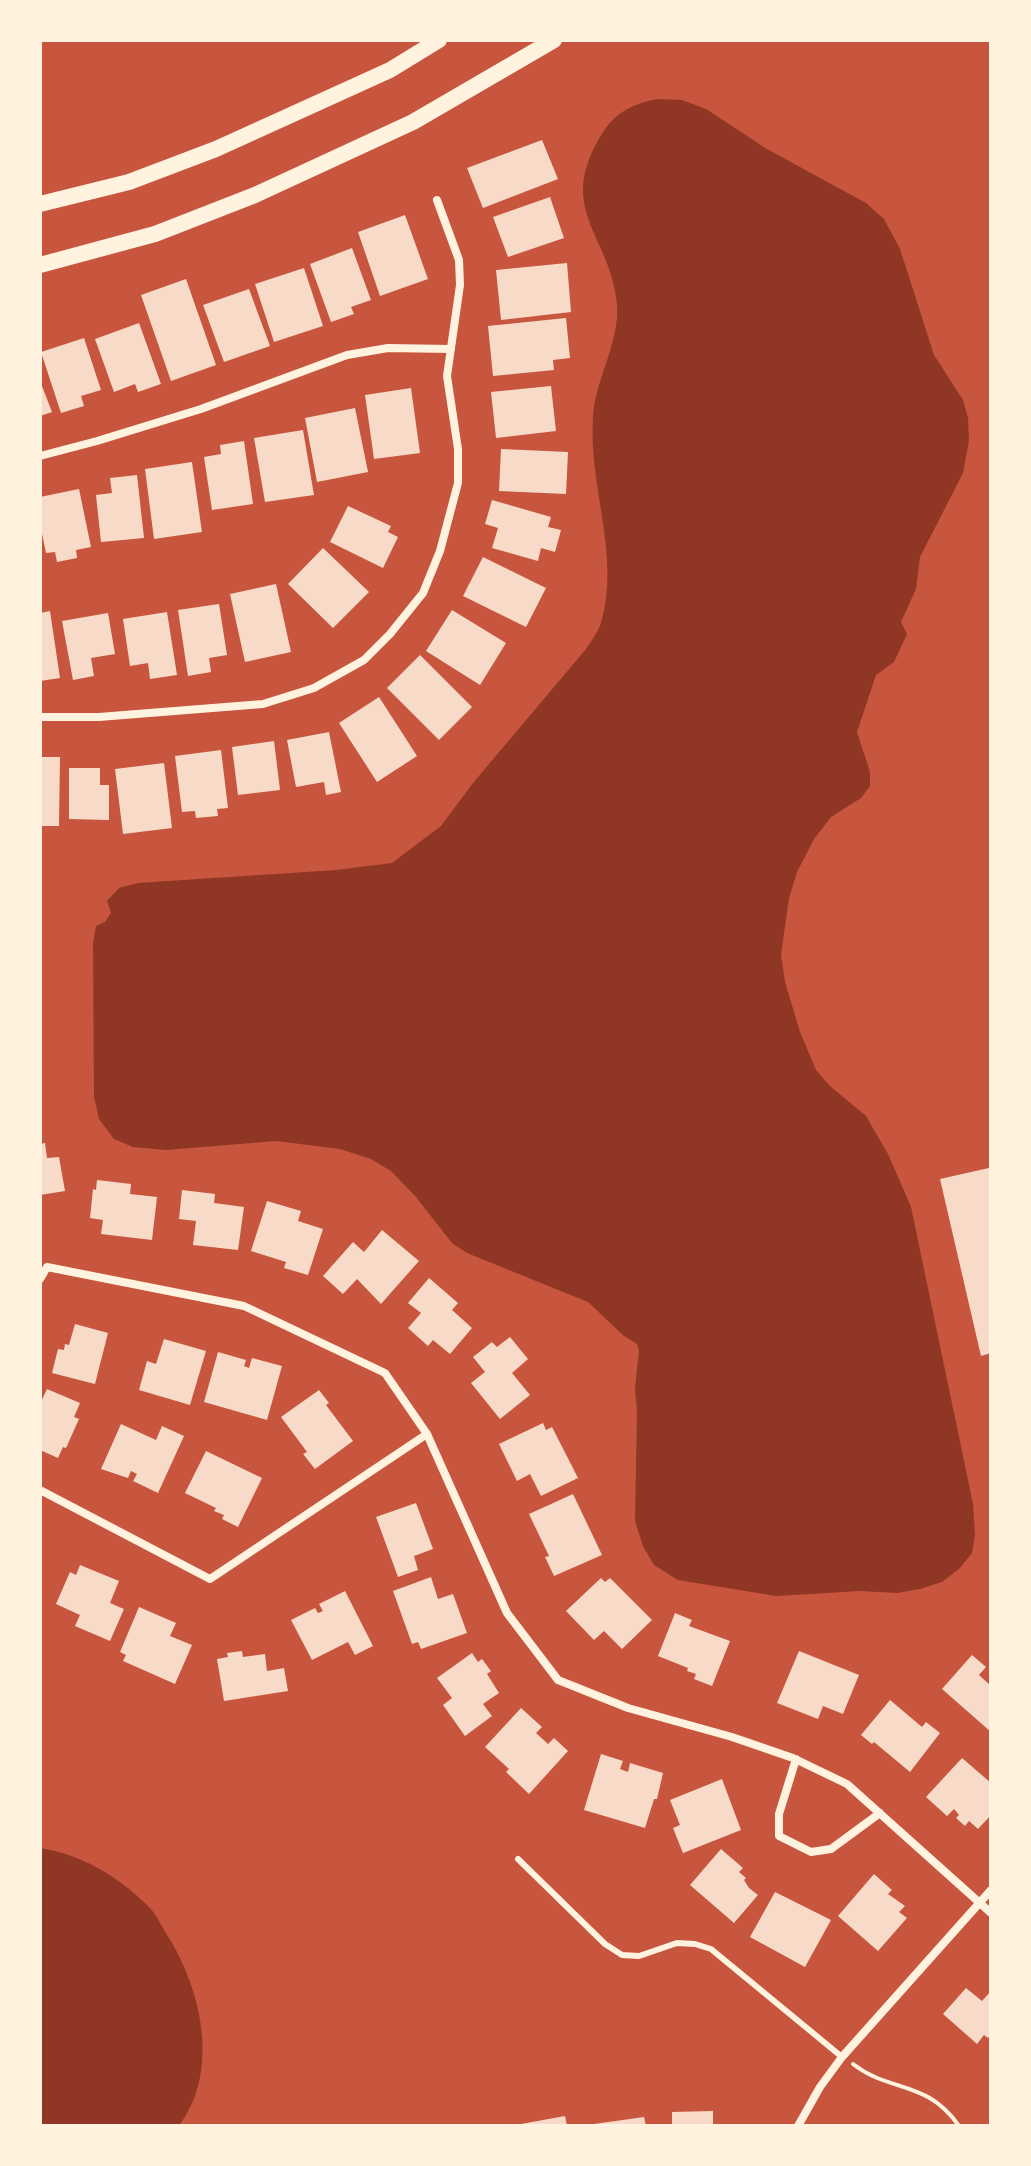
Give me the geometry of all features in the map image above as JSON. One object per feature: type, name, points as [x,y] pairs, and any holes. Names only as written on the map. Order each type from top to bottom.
[{"type":"main road","points":[[40,204],[129,182],[216,149],[390,70],[439,40]]},
{"type":"main road","points":[[40,265],[155,234],[255,195],[413,122],[554,40]]},
{"type":"street","points":[[40,717],[99,717],[263,704],[314,688],[364,660],[423,593],[440,551],[458,483],[458,449],[447,376],[460,285],[459,260],[437,200]]},
{"type":"street","points":[[40,456],[201,409],[347,355],[388,348],[451,349]]},
{"type":"street","points":[[40,1279],[47,1267],[244,1306],[385,1373],[427,1434],[507,1613],[558,1680],[628,1708],[732,1737],[796,1759],[847,1784],[991,1913]]},
{"type":"street","points":[[40,1490],[210,1579],[427,1434]]},
{"type":"street","points":[[796,1759],[779,1814],[779,1836],[811,1852],[831,1849],[880,1813]]},
{"type":"street","points":[[798,2126],[820,2087],[842,2057],[991,1890]]},
{"type":"lane","points":[[518,1859],[605,1944],[622,1955],[639,1956],[677,1943],[711,1949],[842,2057]]},
{"type":"path","points":[[853,2064],[873,2078],[898,2083],[928,2096],[942,2106],[959,2126]]},
{"type":"shaded area","points":[[658,99],[682,100],[706,109],[767,149],[866,203],[884,219],[900,249],[934,355],[963,400],[968,418],[969,440],[963,473],[920,557],[916,589],[901,622],[907,634],[894,662],[876,675],[857,732],[870,772],[870,786],[861,798],[831,817],[814,839],[797,872],[789,898],[781,955],[785,982],[800,1032],[816,1070],[866,1116],[888,1154],[911,1207],[973,1504],[975,1535],[972,1553],[959,1569],[942,1582],[897,1593],[860,1591],[776,1596],[678,1580],[654,1565],[643,1546],[635,1521],[635,1388],[639,1350],[637,1344],[588,1302],[467,1253],[452,1243],[391,1171],[371,1159],[340,1149],[276,1141],[166,1150],[133,1147],[114,1139],[99,1119],[94,1097],[93,943],[96,926],[105,922],[111,913],[107,901],[119,888],[138,883],[336,870],[392,863],[441,826],[596,633],[606,597],[607,572],[595,469],[593,417],[615,332],[617,304],[613,280],[584,204],[583,185],[588,163],[611,122],[631,107]]},
{"type":"shaded area","points":[[40,1848],[84,1861],[136,1894],[152,1910],[177,1952],[196,2001],[203,2053],[200,2079],[192,2103],[179,2126],[40,2126]]},
{"type":"building","points":[[542,140],[558,179],[483,208],[467,168]]},
{"type":"building","points":[[550,197],[564,238],[508,257],[493,217]]},
{"type":"building","points":[[405,215],[428,279],[380,296],[358,232]]},
{"type":"building","points":[[352,248],[371,300],[351,307],[354,314],[331,322],[310,264]]},
{"type":"building","points":[[567,263],[571,312],[501,320],[496,270]]},
{"type":"building","points":[[304,268],[323,326],[274,342],[255,284]]},
{"type":"building","points":[[186,279],[216,365],[171,381],[141,295]]},
{"type":"building","points":[[249,289],[270,346],[224,362],[203,305]]},
{"type":"building","points":[[566,318],[570,358],[553,360],[554,370],[493,376],[488,326]]},
{"type":"building","points":[[139,323],[161,384],[138,392],[135,384],[114,392],[95,339]]},
{"type":"building","points":[[84,338],[101,390],[81,396],[84,406],[61,413],[41,352]]},
{"type":"building","points":[[40,381],[52,412],[40,416]]},
{"type":"building","points":[[551,386],[556,431],[496,438],[491,392]]},
{"type":"building","points":[[411,388],[420,453],[374,459],[365,395]]},
{"type":"building","points":[[355,408],[368,472],[317,482],[305,418]]},
{"type":"building","points":[[303,430],[314,495],[265,502],[254,438]]},
{"type":"building","points":[[244,441],[253,504],[212,510],[204,457],[221,454],[220,445]]},
{"type":"building","points":[[501,449],[568,452],[566,494],[499,491]]},
{"type":"building","points":[[192,462],[202,532],[154,539],[145,469]]},
{"type":"building","points":[[137,475],[144,538],[101,542],[96,495],[112,493],[110,478]]},
{"type":"building","points":[[79,489],[91,547],[76,550],[77,558],[57,562],[55,552],[46,553],[40,524],[40,497]]},
{"type":"building","points":[[492,500],[551,517],[548,527],[561,530],[555,552],[541,548],[538,561],[492,548],[498,528],[485,524]]},
{"type":"building","points":[[348,506],[391,526],[388,532],[398,537],[383,568],[330,542]]},
{"type":"building","points":[[323,548],[369,592],[333,628],[288,584]]},
{"type":"building","points":[[483,557],[546,588],[526,627],[463,596]]},
{"type":"building","points":[[276,584],[291,652],[245,662],[230,594]]},
{"type":"building","points":[[219,604],[227,655],[209,658],[211,672],[188,676],[178,610]]},
{"type":"building","points":[[452,610],[506,643],[480,685],[426,651]]},
{"type":"building","points":[[50,611],[60,678],[40,681],[40,613]]},
{"type":"building","points":[[167,612],[177,675],[150,679],[148,663],[130,666],[123,619]]},
{"type":"building","points":[[108,613],[115,654],[91,658],[94,676],[73,680],[62,621]]},
{"type":"building","points":[[420,655],[472,707],[439,740],[387,688]]},
{"type":"building","points":[[379,697],[417,756],[377,782],[339,723]]},
{"type":"building","points":[[329,732],[341,792],[326,795],[324,782],[296,787],[287,740]]},
{"type":"building","points":[[274,741],[280,790],[238,795],[232,747]]},
{"type":"building","points":[[221,750],[228,808],[217,809],[218,816],[196,818],[195,811],[182,812],[175,756]]},
{"type":"building","points":[[40,757],[60,757],[59,826],[40,826]]},
{"type":"building","points":[[164,763],[172,828],[123,834],[115,769]]},
{"type":"building","points":[[69,768],[100,768],[100,785],[109,785],[109,820],[69,819]]},
{"type":"building","points":[[45,1143],[47,1158],[59,1157],[65,1191],[40,1195],[40,1144]]},
{"type":"building","points":[[989,1168],[991,1353],[981,1356],[940,1179]]},
{"type":"building","points":[[97,1180],[131,1184],[130,1194],[157,1197],[152,1240],[101,1234],[103,1220],[90,1218]]},
{"type":"building","points":[[182,1190],[215,1194],[214,1203],[244,1207],[238,1250],[193,1245],[196,1221],[179,1219]]},
{"type":"building","points":[[267,1201],[301,1211],[298,1221],[323,1229],[308,1275],[284,1268],[286,1262],[251,1251]]},
{"type":"building","points":[[382,1230],[419,1261],[381,1304],[357,1279],[343,1294],[323,1276],[353,1242],[364,1252]]},
{"type":"building","points":[[429,1278],[458,1303],[452,1310],[472,1328],[450,1354],[433,1340],[428,1346],[408,1328],[421,1313],[408,1303]]},
{"type":"building","points":[[75,1324],[108,1333],[95,1384],[52,1373],[58,1349],[64,1350],[65,1344],[69,1345]]},
{"type":"building","points":[[510,1337],[528,1359],[512,1373],[530,1395],[500,1419],[471,1383],[485,1372],[473,1357],[492,1342],[497,1347]]},
{"type":"building","points":[[164,1339],[206,1351],[190,1405],[139,1390],[147,1361],[156,1364]]},
{"type":"building","points":[[218,1352],[246,1360],[244,1366],[249,1368],[252,1358],[282,1366],[267,1420],[204,1402]]},
{"type":"building","points":[[47,1389],[80,1403],[74,1417],[79,1419],[58,1458],[40,1450],[40,1404]]},
{"type":"building","points":[[319,1390],[329,1403],[326,1405],[353,1441],[315,1469],[303,1454],[307,1452],[281,1417]]},
{"type":"building","points":[[543,1423],[546,1430],[552,1427],[578,1478],[541,1496],[530,1474],[517,1481],[499,1444]]},
{"type":"building","points":[[121,1424],[156,1440],[162,1426],[184,1436],[158,1493],[133,1481],[137,1474],[131,1471],[128,1478],[101,1469]]},
{"type":"building","points":[[206,1451],[262,1478],[238,1527],[222,1519],[224,1515],[214,1511],[216,1508],[185,1493]]},
{"type":"building","points":[[573,1494],[602,1555],[554,1576],[545,1557],[549,1556],[529,1514]]},
{"type":"building","points":[[416,1503],[433,1549],[414,1556],[418,1570],[398,1577],[376,1517]]},
{"type":"building","points":[[80,1565],[119,1581],[110,1603],[124,1609],[110,1641],[75,1626],[80,1615],[56,1604],[70,1572],[76,1575]]},
{"type":"building","points":[[431,1577],[438,1599],[453,1594],[467,1633],[421,1649],[418,1642],[412,1644],[393,1591]]},
{"type":"building","points":[[601,1578],[605,1582],[610,1578],[652,1620],[622,1649],[604,1631],[594,1640],[566,1611]]},
{"type":"building","points":[[345,1591],[373,1646],[355,1655],[348,1642],[312,1660],[291,1620],[315,1608],[318,1613],[323,1611],[319,1604]]},
{"type":"building","points":[[139,1607],[176,1623],[170,1636],[192,1645],[175,1684],[123,1661],[126,1655],[120,1652]]},
{"type":"building","points":[[675,1613],[692,1620],[689,1626],[730,1641],[712,1686],[694,1679],[696,1674],[687,1671],[688,1668],[658,1656]]},
{"type":"building","points":[[242,1651],[243,1657],[265,1654],[267,1671],[284,1668],[288,1691],[224,1701],[217,1659],[228,1657],[227,1653]]},
{"type":"building","points":[[799,1651],[859,1675],[843,1714],[823,1706],[818,1719],[777,1703]]},
{"type":"building","points":[[472,1653],[478,1662],[482,1659],[491,1671],[487,1674],[499,1693],[483,1704],[492,1716],[465,1736],[443,1705],[452,1698],[437,1678]]},
{"type":"building","points":[[972,1655],[986,1667],[979,1675],[991,1686],[991,1732],[942,1689]]},
{"type":"building","points":[[890,1700],[922,1727],[926,1722],[940,1733],[910,1772],[861,1735]]},
{"type":"building","points":[[521,1708],[542,1727],[536,1733],[548,1744],[554,1738],[568,1751],[529,1794],[506,1772],[509,1769],[485,1747]]},
{"type":"building","points":[[601,1754],[623,1761],[620,1769],[628,1772],[630,1763],[663,1773],[645,1828],[584,1810]]},
{"type":"building","points":[[962,1758],[991,1783],[991,1815],[978,1829],[969,1821],[965,1826],[956,1818],[959,1815],[954,1809],[947,1816],[926,1797]]},
{"type":"building","points":[[722,1779],[741,1830],[683,1853],[673,1828],[680,1825],[670,1800]]},
{"type":"building","points":[[721,1849],[743,1868],[739,1872],[746,1878],[744,1880],[749,1888],[758,1895],[734,1923],[690,1885]]},
{"type":"building","points":[[874,1874],[892,1890],[888,1894],[905,1906],[899,1912],[907,1918],[878,1951],[838,1916]]},
{"type":"building","points":[[775,1892],[831,1920],[805,1967],[750,1937]]},
{"type":"building","points":[[966,1988],[982,2001],[991,1991],[991,2035],[988,2038],[984,2035],[977,2044],[943,2014]]},
{"type":"building","points":[[713,2111],[713,2126],[672,2126],[672,2112]]},
{"type":"building","points":[[565,2116],[567,2126],[521,2126],[521,2124]]},
{"type":"building","points":[[644,2117],[646,2126],[594,2126],[594,2124]]}]
